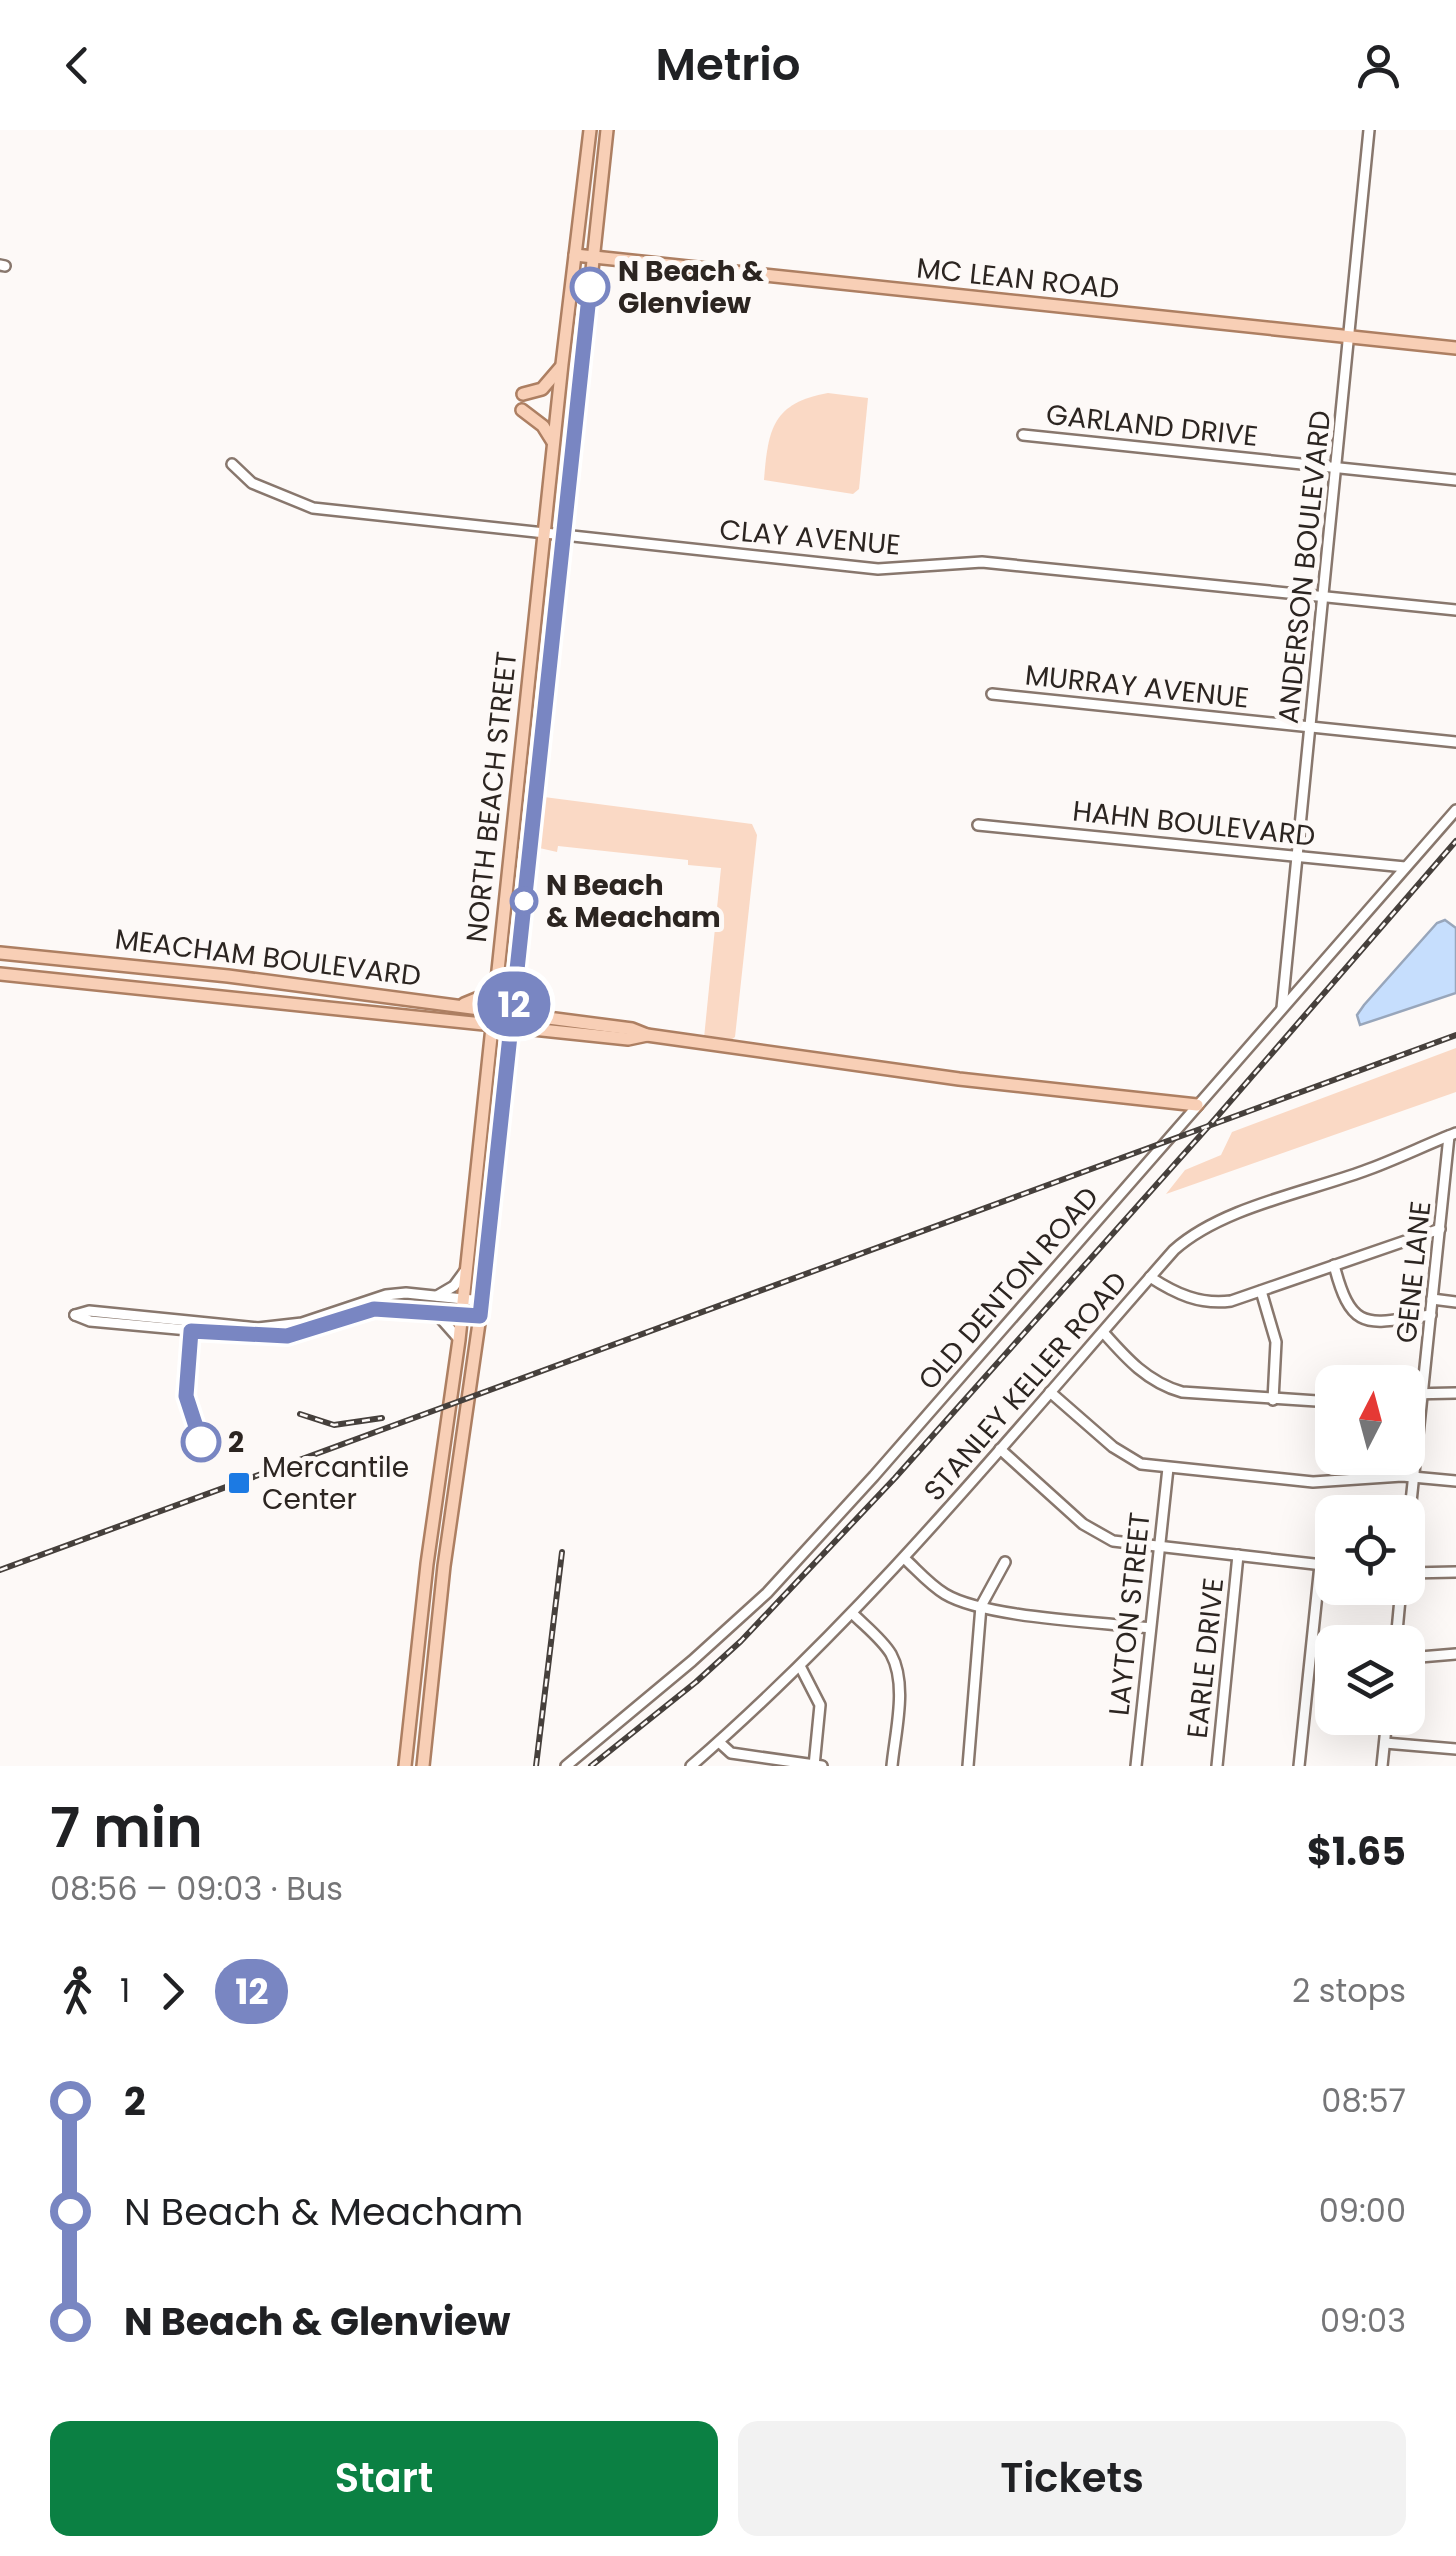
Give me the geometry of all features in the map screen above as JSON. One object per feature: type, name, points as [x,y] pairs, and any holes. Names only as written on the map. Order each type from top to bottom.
[{"type":"main road","name":"NORTH BEACH STREET","points":[[405,1766],[426,1564],[460,1340],[556,415],[590,130]]},
{"type":"main road","name":"NORTH BEACH STREET","points":[[423,1766],[444,1566],[492,1214],[607,130]]},
{"type":"main road","name":"MC LEAN ROAD","points":[[574,255],[1456,348]]},
{"type":"main road","points":[[558,399],[523,394],[542,389],[562,364]]},
{"type":"main road","points":[[554,444],[543,426],[522,410],[556,415]]},
{"type":"main road","points":[[511,852],[529,854]]},
{"type":"main road","name":"MEACHAM BOULEVARD","points":[[0,953],[462,1005],[632,1030],[647,1036],[945,1077],[1197,1106]]},
{"type":"main road","points":[[103,986],[105,964]]},
{"type":"main road","points":[[462,1005],[482,997],[498,970]]},
{"type":"main road","name":"MEACHAM BOULEVARD","points":[[0,974],[491,1027],[628,1039],[647,1036]]},
{"type":"main road","points":[[460,1024],[479,1036],[489,1057]]},
{"type":"main road","points":[[478,1164],[497,1165]]},
{"type":"main road","points":[[472,1212],[492,1214]]},
{"type":"main road","points":[[426,1564],[444,1566]]},
{"type":"main road","points":[[413,1691],[430,1692]]},
{"type":"street","name":"ANDERSON BOULEVARD","points":[[1282,1008],[1369,130]]},
{"type":"street","name":"GARLAND DRIVE","points":[[1023,434],[1456,480]]},
{"type":"street","name":"CLAY AVENUE","points":[[232,464],[252,483],[314,508],[878,569],[982,562],[1456,610]]},
{"type":"street","name":"MURRAY AVENUE","points":[[992,694],[1456,742]]},
{"type":"street","name":"OLD DENTON ROAD","points":[[566,1766],[680,1672],[767,1593],[882,1467],[1456,810]]},
{"type":"street","name":"HAHN BOULEVARD","points":[[978,825],[1405,867]]},
{"type":"street","name":"GENE LANE","points":[[1425,1366],[1452,1134]]},
{"type":"street","name":"STANLEY KELLER ROAD","points":[[691,1766],[800,1666],[904,1559],[1174,1250],[1203,1228],[1365,1171],[1452,1134]]},
{"type":"street","points":[[1442,1211],[1456,1212]]},
{"type":"street","points":[[1150,1277],[1173,1292],[1204,1302],[1231,1301],[1440,1229]]},
{"type":"street","points":[[1334,1266],[1343,1298],[1360,1317],[1377,1322],[1431,1315]]},
{"type":"street","points":[[437,1296],[454,1286],[466,1268]]},
{"type":"street","points":[[1261,1291],[1276,1342],[1273,1400]]},
{"type":"street","points":[[480,1316],[374,1309],[287,1336],[265,1337],[90,1321],[75,1315],[89,1311],[258,1328],[302,1322],[386,1294],[482,1301]]},
{"type":"street","points":[[1432,1299],[1456,1302]]},
{"type":"street","points":[[434,1311],[460,1340]]},
{"type":"street","points":[[1102,1332],[1146,1376],[1164,1387],[1182,1392],[1315,1401]]},
{"type":"street","points":[[1050,1392],[1134,1462],[1314,1482],[1413,1478],[1456,1481]]},
{"type":"street","points":[[1425,1392],[1456,1393]]},
{"type":"street","points":[[1000,1449],[1094,1532],[1113,1542],[1315,1564]]},
{"type":"street","name":"LAYTON STREET","points":[[1136,1766],[1168,1468]]},
{"type":"street","name":"GENE LANE","points":[[1411,1495],[1413,1475]]},
{"type":"street","name":"EARLE DRIVE","points":[[1217,1766],[1238,1555]]},
{"type":"street","points":[[904,1559],[944,1594],[981,1606],[1150,1628]]},
{"type":"street","points":[[968,1766],[981,1606],[1005,1562]]},
{"type":"street","points":[[1425,1572],[1456,1572]]},
{"type":"street","points":[[1299,1766],[1316,1605]]},
{"type":"street","points":[[852,1613],[890,1653],[898,1678],[892,1766]]},
{"type":"street","points":[[1425,1657],[1456,1654]]},
{"type":"street","points":[[731,1753],[817,1765],[820,1705],[800,1666]]},
{"type":"street","points":[[1382,1766],[1386,1735]]},
{"type":"street","points":[[719,1742],[731,1753],[736,1766]]},
{"type":"street","points":[[1385,1743],[1456,1749]]},
{"type":"shaded area","points":[[828,393],[868,398],[859,489],[853,494],[764,480],[768,446],[777,421],[795,404]]},
{"type":"shaded area","points":[[544,797],[752,824],[757,835],[735,1037],[704,1038],[721,868],[688,865],[688,860],[558,846],[557,852],[535,847],[540,801]]},
{"type":"shaded area","points":[[1456,1048],[1456,1092],[1166,1194],[1185,1170],[1221,1155],[1232,1132]]},
{"type":"water","points":[[1445,920],[1456,928],[1456,993],[1360,1025],[1357,1015],[1364,1005],[1437,923]]},
{"type":"railway","points":[[591,1766],[741,1641],[895,1478],[1456,841]]},
{"type":"railway","points":[[0,1570],[1456,1035]]},
{"type":"railway","points":[[300,1414],[334,1425],[382,1418]]},
{"type":"railway","points":[[536,1766],[562,1552]]},
{"type":"bus line","name":"12","points":[[201,1442],[186,1396],[191,1331],[287,1336],[351,1314],[390,1308],[480,1316],[590,287]]},
{"type":"place","name":"N Beach & Glenview","points":[[590,287]]},
{"type":"place","name":"N Beach & Meacham","points":[[524,901]]},
{"type":"place","name":"2","points":[[201,1442]]},
{"type":"place","name":"Mercantile Center","points":[[239,1483]]}]
